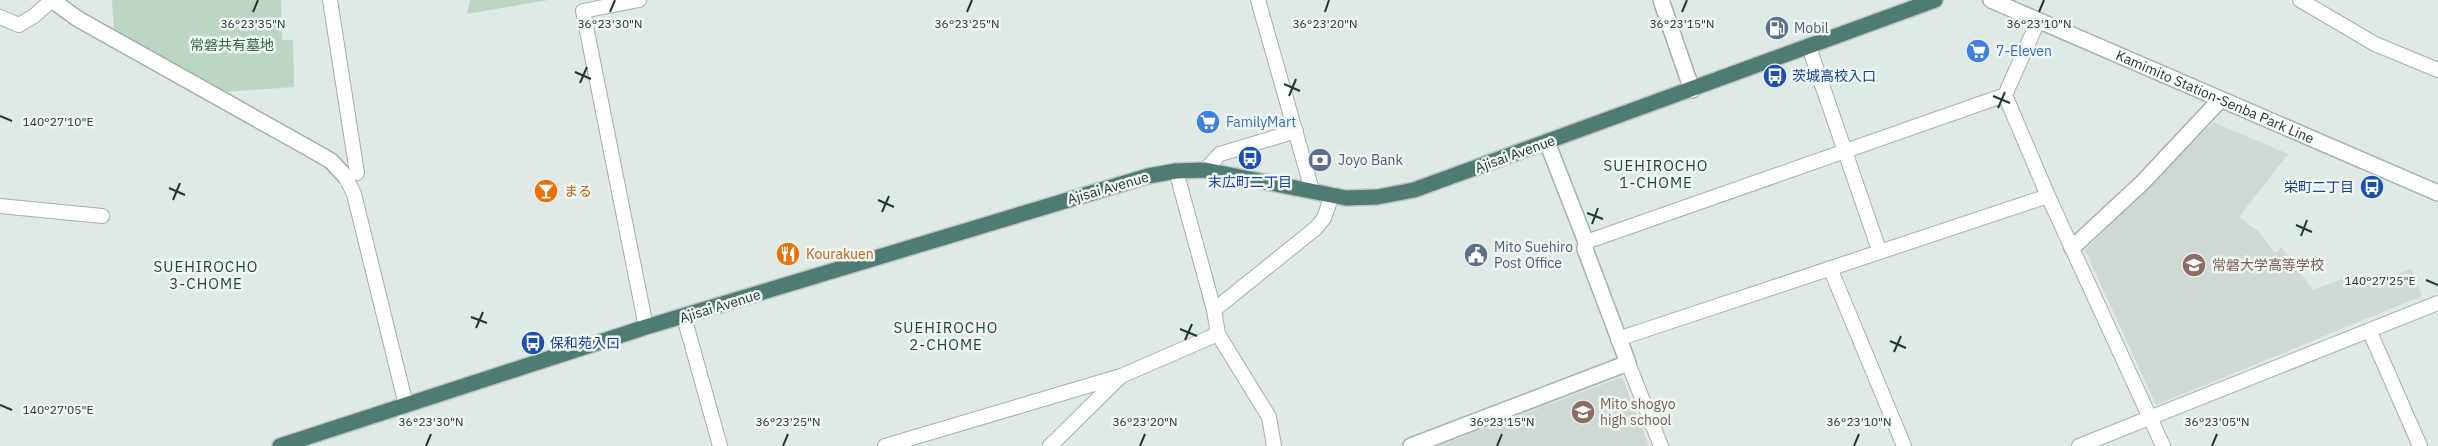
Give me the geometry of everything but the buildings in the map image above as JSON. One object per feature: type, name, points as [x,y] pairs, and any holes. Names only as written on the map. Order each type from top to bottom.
[{"type":"highway","name":"Ajisai Avenue","points":[[280,446],[646,327],[1148,176],[1176,171],[1205,170],[1346,198],[1376,197],[1414,190],[1936,0]]},
{"type":"main road","points":[[52,0],[78,19],[312,150],[351,175]]},
{"type":"main road","points":[[1661,0],[1692,90]]},
{"type":"main road","name":"Kamimito Station-Senba Park Line","points":[[1991,0],[2438,193]]},
{"type":"main road","points":[[2072,248],[2143,182],[2220,100]]},
{"type":"main road","points":[[1411,446],[1628,363],[1585,249],[1586,242],[1547,142]]},
{"type":"street","points":[[0,18],[19,24],[34,16],[52,0]]},
{"type":"street","points":[[330,0],[354,194],[406,405]]},
{"type":"street","points":[[639,0],[583,11],[646,327]]},
{"type":"street","points":[[1258,0],[1312,190]]},
{"type":"street","points":[[2300,0],[2376,44],[2438,70]]},
{"type":"street","points":[[2038,21],[2005,95],[2048,196],[2163,446]]},
{"type":"street","points":[[1809,47],[1846,149],[1879,250]]},
{"type":"street","points":[[1586,242],[1846,149],[2005,95]]},
{"type":"street","points":[[1205,170],[1220,154],[1296,131]]},
{"type":"street","points":[[1176,171],[1214,310],[1218,334],[1269,416],[1274,446]]},
{"type":"street","points":[[1214,310],[1316,228],[1324,218],[1332,195]]},
{"type":"street","points":[[1618,339],[1879,250],[2048,196]]},
{"type":"street","points":[[0,206],[102,216]]},
{"type":"street","points":[[1830,268],[1904,446]]},
{"type":"street","points":[[2079,446],[2370,332],[2438,303]]},
{"type":"street","points":[[684,317],[720,446]]},
{"type":"street","points":[[2370,332],[2420,446]]},
{"type":"street","points":[[885,446],[1121,376],[1218,334]]},
{"type":"street","points":[[1628,363],[1661,446]]},
{"type":"street","points":[[1050,446],[1121,376]]},
{"type":"shaded area","name":"常磐大学高等学校","points":[[2213,122],[2288,154],[2239,217],[2258,231],[2275,253],[2281,247],[2313,290],[2355,274],[2361,286],[2411,269],[2422,296],[2156,405],[2085,250]]},
{"type":"shaded area","name":"Mito shogyo high school","points":[[1622,377],[1649,446],[1438,446]]},
{"type":"green space","name":"常磐共有墓地","points":[[112,0],[281,0],[282,40],[293,40],[294,87],[222,92],[114,30]]},
{"type":"green space","points":[[470,0],[548,0],[467,14]]},
{"type":"place","name":"Mobil","points":[[1777,28]]},
{"type":"place","name":"7-Eleven","points":[[1978,51]]},
{"type":"place","name":"茨城高校入口","points":[[1775,76]]},
{"type":"place","name":"FamilyMart","points":[[1208,122]]},
{"type":"place","name":"末広町二丁目","points":[[1250,158]]},
{"type":"place","name":"Joyo Bank","points":[[1320,160]]},
{"type":"place","name":"栄町二丁目","points":[[2372,187]]},
{"type":"place","name":"まる","points":[[546,191]]},
{"type":"place","name":"Kourakuen","points":[[788,254]]},
{"type":"place","name":"Mito Suehiro Post Office","points":[[1476,255]]},
{"type":"place","name":"常磐大学高等学校","points":[[2194,265]]},
{"type":"place","name":"保和苑入口","points":[[533,343]]},
{"type":"place","name":"Mito shogyo high school","points":[[1583,412]]},
{"type":"district","name":"SUEHIROCHO 1-CHOME","points":[[1656,174]]},
{"type":"district","name":"SUEHIROCHO 3-CHOME","points":[[206,274]]},
{"type":"district","name":"SUEHIROCHO 2-CHOME","points":[[946,336]]}]
